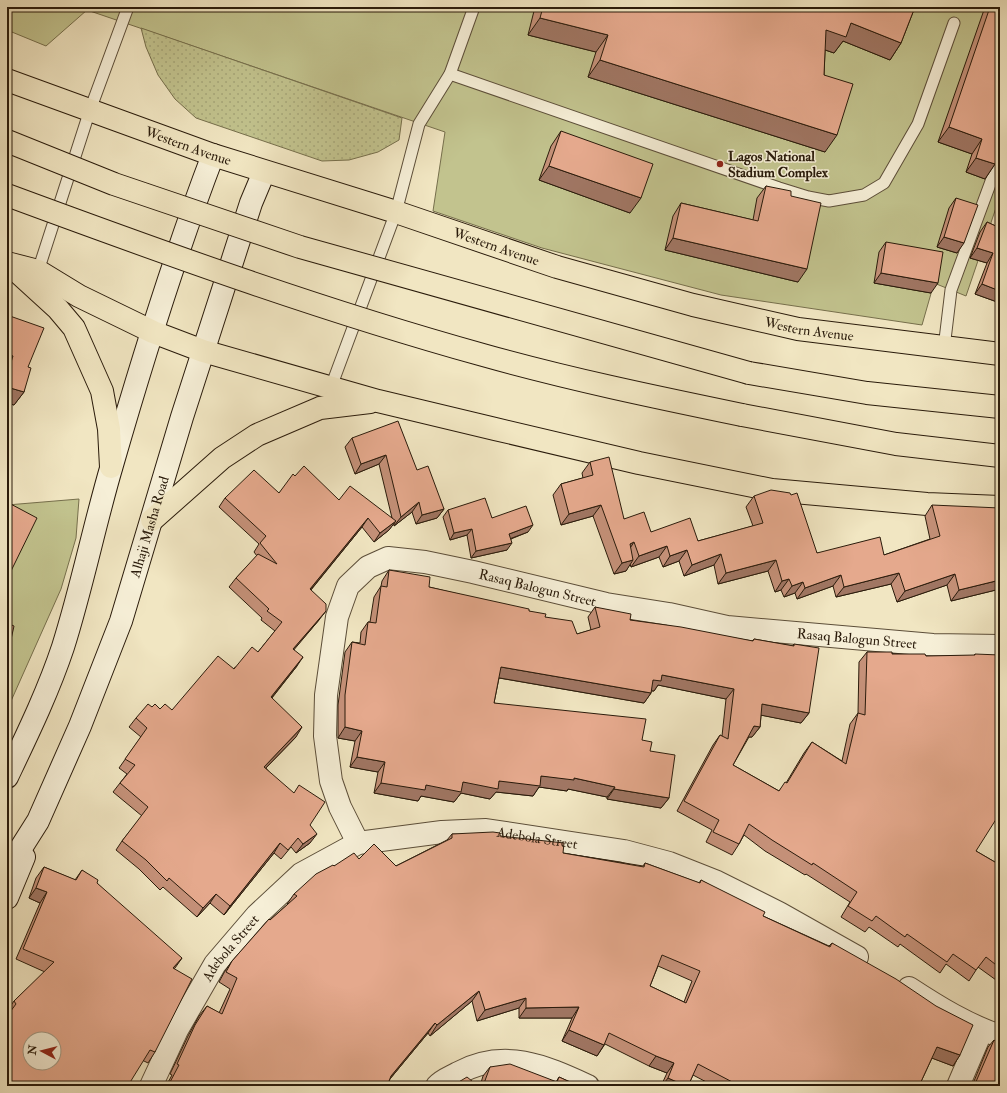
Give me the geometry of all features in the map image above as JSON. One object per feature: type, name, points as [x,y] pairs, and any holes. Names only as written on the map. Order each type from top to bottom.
[{"type":"main road","name":"Western Avenue","points":[[7,80],[264,172],[396,212],[557,267],[693,305],[798,329],[1000,354]]},
{"type":"main road","points":[[7,141],[114,184],[300,247],[749,373],[867,393],[1000,407]]},
{"type":"main road","points":[[7,195],[139,244],[307,302],[482,355],[608,388],[742,415],[896,444],[1000,456]]},
{"type":"main road","points":[[8,264],[38,272],[79,296],[152,332],[203,351],[378,400],[639,463],[772,490],[927,504],[1000,508]]},
{"type":"main road","points":[[8,264],[58,309],[74,328],[102,391],[109,429],[111,466]]},
{"type":"main road","points":[[152,520],[222,458],[257,435],[320,408],[378,400]]},
{"type":"street","points":[[7,777],[30,730],[62,649],[86,569],[111,466],[181,240],[213,155]]},
{"type":"street","name":"Alhaji Masha Road","points":[[7,870],[38,821],[80,726],[115,635],[152,520],[203,351],[251,203],[264,172]]},
{"type":"street","name":"Rasaq Balogun Street","points":[[358,843],[340,807],[331,781],[325,736],[326,695],[337,617],[348,586],[368,567],[388,558],[466,570],[606,604],[669,614],[727,627],[933,645],[1000,646]]},
{"type":"street","points":[[7,898],[38,821]]},
{"type":"street","name":"Adebola Street","points":[[151,1086],[177,1030],[214,964],[257,915],[301,874],[358,843],[442,832],[486,830],[624,851],[668,863],[717,882],[779,914],[875,968]]},
{"type":"street","points":[[895,979],[936,1006],[991,1033],[958,1086]]},
{"type":"street","points":[[437,1086],[472,1066],[505,1060],[549,1068],[588,1086]]},
{"type":"lane","points":[[38,272],[90,110],[128,7]]},
{"type":"lane","points":[[331,386],[396,212],[419,124],[450,74],[474,7]]},
{"type":"lane","points":[[450,74],[779,188],[808,197],[829,200],[864,196],[884,183],[918,124],[954,23]]},
{"type":"lane","points":[[944,348],[951,290],[1000,157]]},
{"type":"green space","name":"Lagos National Stadium Complex","points":[[7,7],[1000,7],[1000,196],[966,296],[934,283],[922,325],[721,295],[542,248],[433,211],[445,132],[87,10],[46,46],[7,30]]},
{"type":"green space","points":[[141,28],[402,118],[399,140],[378,152],[349,160],[322,161],[196,118],[175,99],[158,75],[146,47]]},
{"type":"green space","points":[[79,499],[76,538],[61,589],[7,710],[7,505]]},
{"type":"building","points":[[543,7],[915,7],[901,43],[851,23],[846,37],[826,30],[824,75],[853,84],[837,135],[600,60],[608,35],[540,18]]},
{"type":"building","points":[[990,7],[1000,7],[1000,150],[995,164],[976,158],[982,139],[949,127]]},
{"type":"building","points":[[561,131],[653,164],[641,198],[549,166]]},
{"type":"building","points":[[766,186],[791,191],[791,196],[821,203],[807,269],[673,238],[681,203],[758,221]]},
{"type":"building","points":[[956,198],[978,205],[964,243],[944,237]]},
{"type":"building","points":[[987,222],[1000,228],[1000,291],[982,284],[993,253],[977,248]]},
{"type":"building","points":[[886,242],[943,252],[938,283],[881,273]]},
{"type":"building","points":[[7,315],[44,328],[28,367],[31,368],[24,392],[7,387],[7,375],[13,356],[7,353]]},
{"type":"building","points":[[398,421],[417,470],[428,466],[444,509],[422,515],[419,502],[401,517],[386,455],[361,464],[352,438]]},
{"type":"building","points":[[609,457],[624,519],[644,512],[651,532],[690,518],[698,541],[763,523],[754,496],[771,490],[790,493],[791,495],[797,493],[817,553],[880,537],[884,555],[940,536],[932,505],[1000,508],[1000,580],[959,590],[955,574],[905,591],[899,573],[844,587],[841,575],[805,588],[803,582],[792,586],[789,579],[782,581],[776,560],[726,573],[721,554],[692,565],[687,550],[670,556],[667,546],[639,556],[634,542],[630,544],[633,560],[622,563],[601,505],[569,514],[561,484],[593,475],[590,462]]},
{"type":"building","points":[[304,466],[339,500],[350,486],[396,521],[380,533],[368,518],[310,589],[326,604],[326,611],[293,649],[303,657],[271,697],[302,727],[264,767],[294,793],[299,785],[325,802],[310,825],[317,834],[303,844],[298,838],[288,850],[280,843],[230,906],[216,894],[203,908],[169,878],[167,881],[146,860],[122,841],[148,807],[120,783],[135,765],[125,759],[147,728],[136,718],[148,704],[152,707],[155,704],[160,709],[165,704],[172,710],[218,656],[234,669],[252,647],[258,652],[282,622],[267,611],[269,609],[236,578],[258,554],[277,564],[260,543],[266,536],[225,498],[254,470],[279,493],[293,474],[295,476]]},
{"type":"building","points":[[485,498],[492,518],[526,506],[533,525],[509,534],[512,543],[476,551],[472,529],[454,533],[448,510]]},
{"type":"building","points":[[7,502],[37,518],[11,571],[7,569]]},
{"type":"building","points":[[389,570],[430,577],[429,587],[529,609],[529,611],[546,614],[545,617],[572,621],[577,634],[600,627],[595,607],[631,614],[630,620],[681,627],[753,641],[754,639],[794,646],[794,644],[819,648],[809,713],[762,704],[760,727],[754,726],[733,765],[779,791],[785,782],[787,783],[812,742],[846,764],[858,713],[865,715],[867,652],[925,654],[926,656],[975,654],[1000,655],[1000,813],[976,851],[1000,865],[1000,968],[986,957],[976,970],[953,954],[947,962],[907,934],[905,937],[876,916],[872,921],[848,906],[857,892],[813,863],[812,865],[772,840],[749,824],[739,844],[713,832],[719,820],[684,801],[720,735],[728,739],[734,689],[662,675],[661,681],[653,680],[651,693],[501,667],[494,703],[646,719],[642,740],[652,742],[650,751],[675,755],[669,798],[614,789],[615,787],[574,778],[574,780],[541,776],[540,786],[499,781],[498,789],[463,782],[461,792],[426,785],[425,790],[381,783],[385,762],[357,757],[362,731],[345,727],[345,695],[352,642],[365,645],[368,622],[376,623],[381,586],[387,587]]},
{"type":"building","points":[[7,623],[14,626],[10,644],[7,649]]},
{"type":"building","points":[[493,832],[500,833],[500,836],[564,843],[563,853],[644,867],[645,863],[700,883],[701,880],[765,912],[763,916],[830,947],[832,943],[896,979],[936,1006],[973,1025],[960,1055],[937,1047],[919,1086],[738,1086],[698,1064],[688,1086],[686,1086],[668,1078],[674,1063],[609,1033],[604,1045],[569,1030],[579,1007],[526,1008],[526,998],[485,1010],[479,991],[437,1025],[435,1023],[391,1076],[387,1086],[168,1086],[179,1065],[177,1064],[195,1025],[207,1006],[222,1014],[237,978],[226,972],[232,961],[269,919],[270,920],[297,896],[294,894],[316,874],[333,865],[334,866],[354,853],[359,859],[374,844],[396,866],[452,838],[452,834]],"holes":[[[662,955],[700,971],[686,1003],[650,986]]]},
{"type":"building","points":[[44,867],[76,880],[82,870],[98,880],[97,883],[182,958],[173,968],[192,979],[155,1052],[150,1050],[129,1084],[131,1086],[7,1086],[7,1016],[16,1004],[14,1001],[54,962],[23,949],[47,892],[36,888]]},
{"type":"building","points":[[994,1040],[1000,1044],[998,1047],[1000,1048],[1000,1086],[973,1086],[975,1084]]},
{"type":"building","points":[[510,1064],[557,1082],[559,1077],[579,1086],[483,1086],[490,1067]]},
{"type":"building","points":[[467,1077],[478,1086],[452,1086]]},
{"type":"place","name":"Lagos National Stadium Complex","points":[[720,164]]}]
